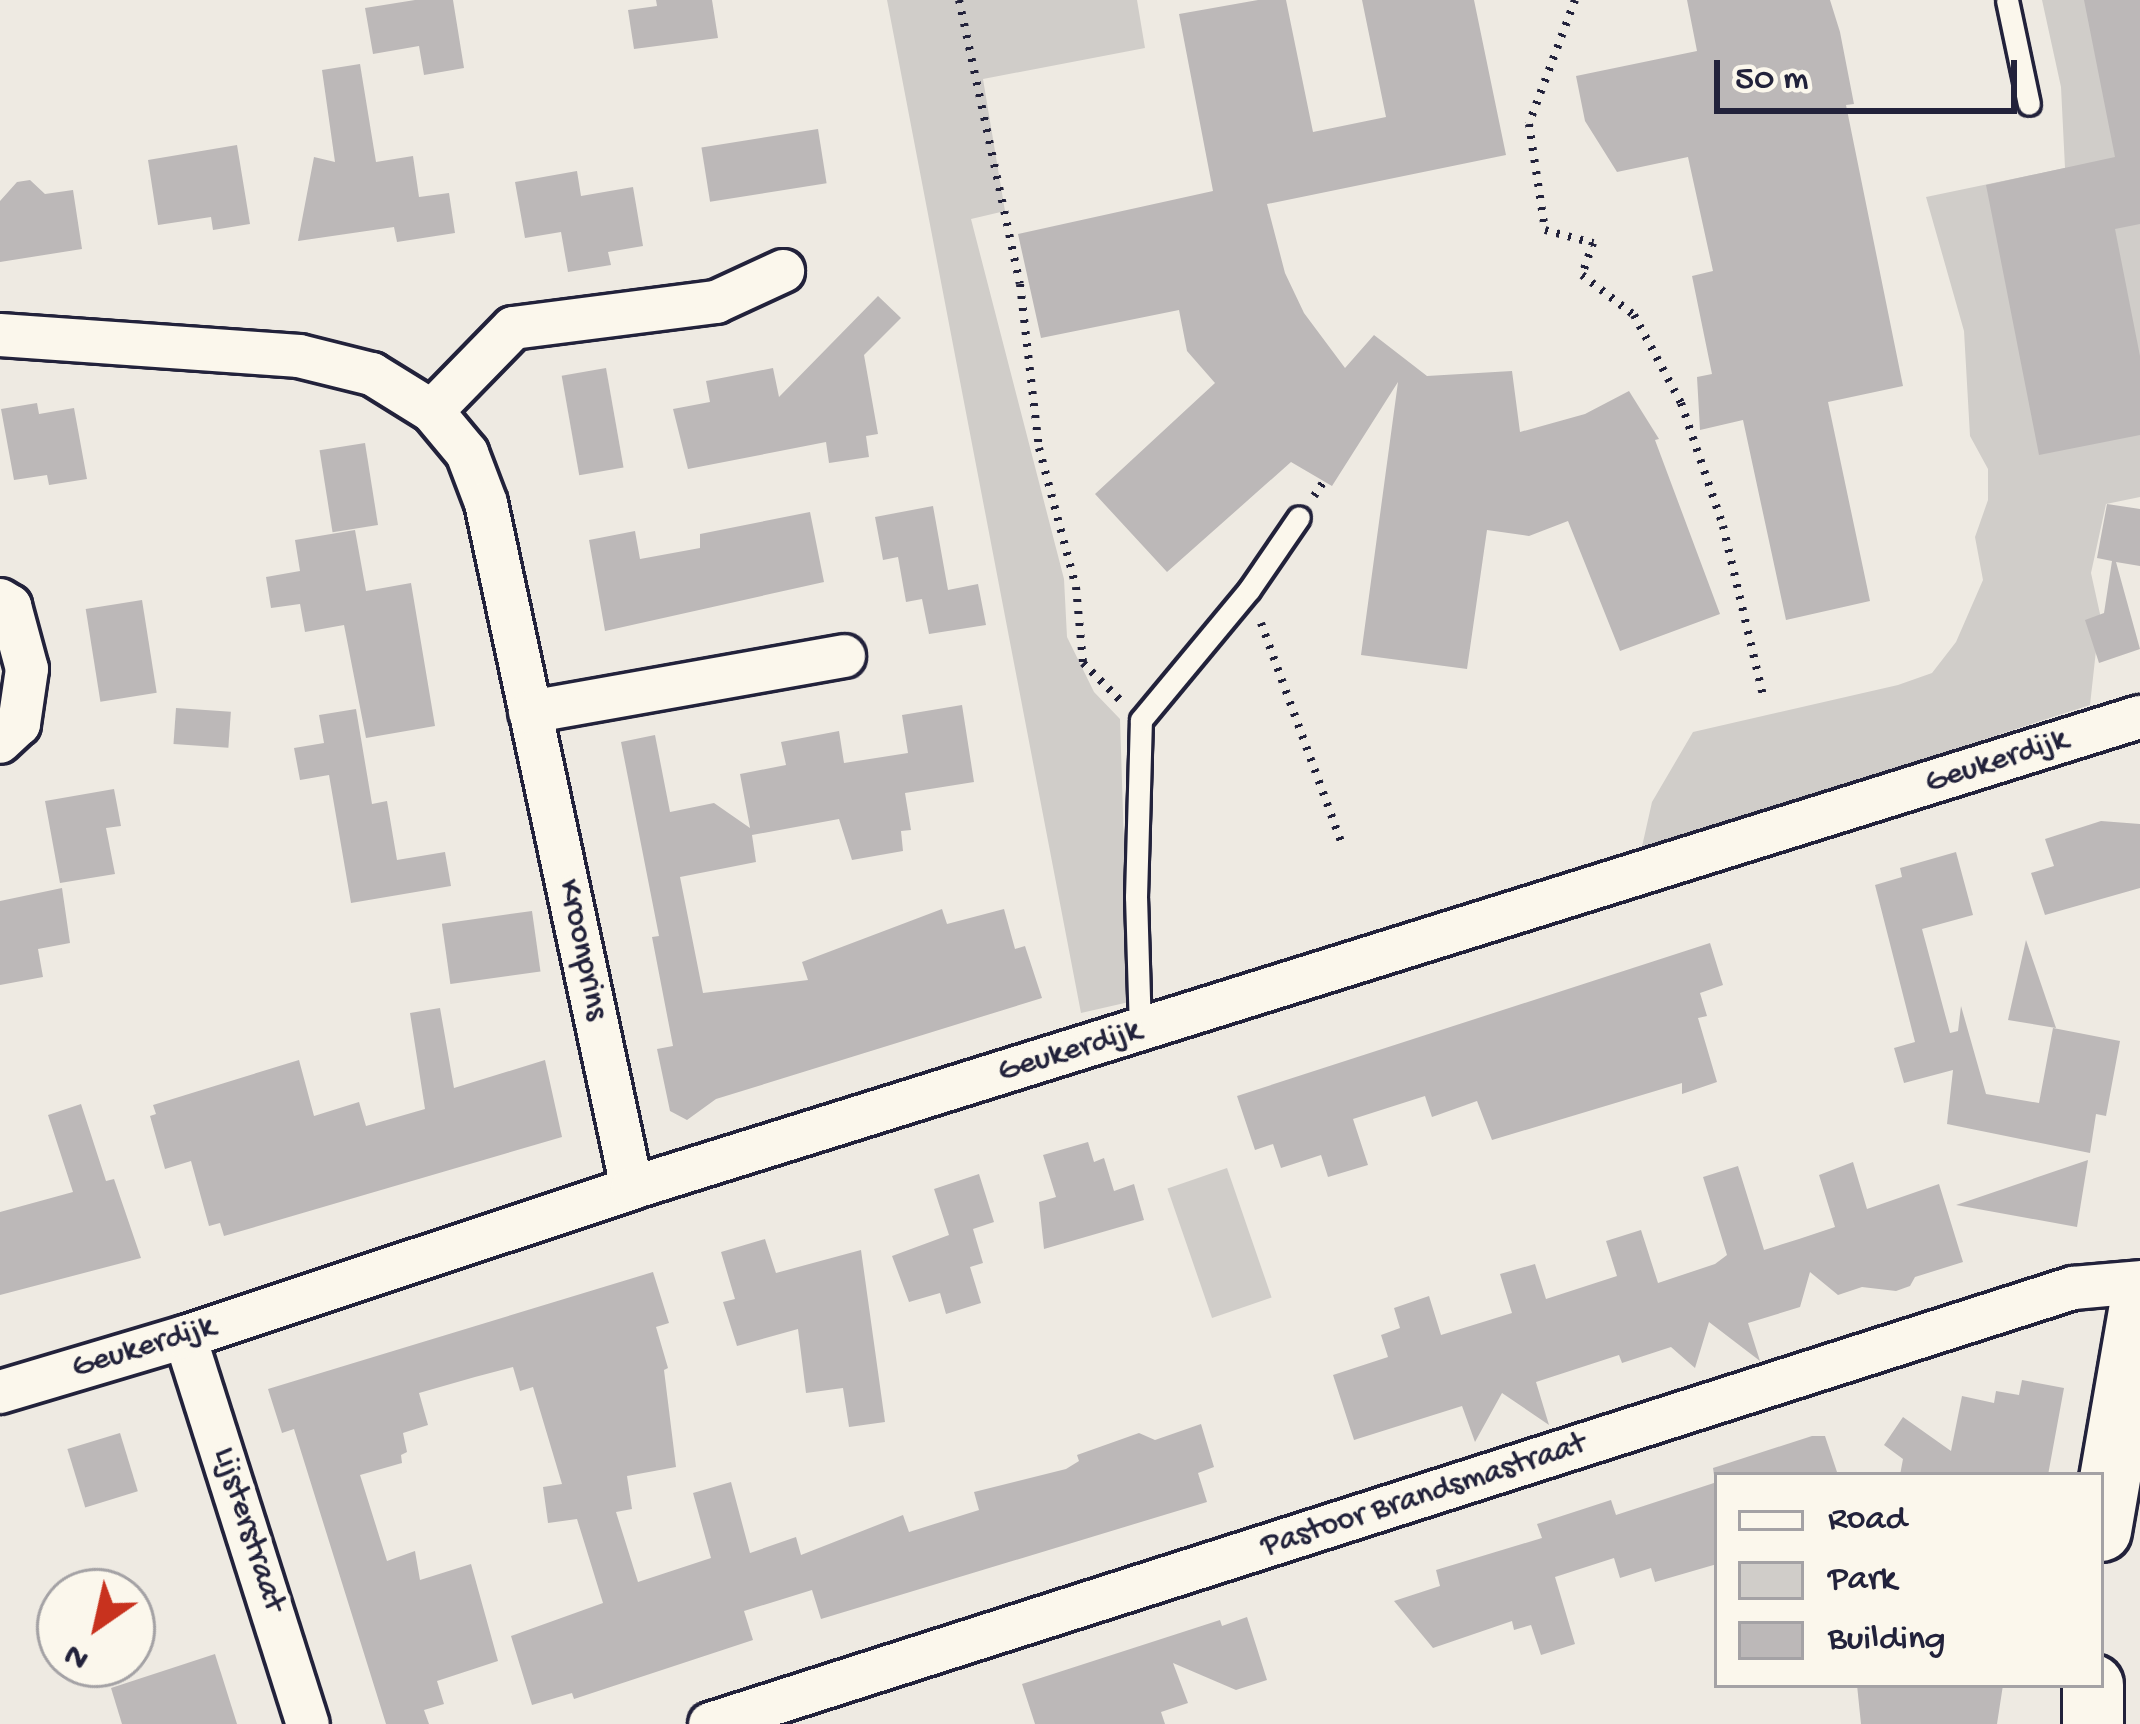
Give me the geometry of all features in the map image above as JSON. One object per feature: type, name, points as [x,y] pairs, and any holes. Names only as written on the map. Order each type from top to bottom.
[{"type":"street","points":[[432,412],[513,328],[716,302],[783,271]]},
{"type":"street","name":"Kroonprins","points":[[0,335],[298,356],[372,374],[432,412],[466,453],[486,503],[632,1188]]},
{"type":"street","points":[[0,600],[10,607],[27,669],[20,724],[0,742]]},
{"type":"street","points":[[530,712],[844,656]]},
{"type":"street","name":"Geukerdijk","points":[[0,1392],[184,1337],[632,1188],[2140,717]]},
{"type":"street","name":"Pastoor Brandsmastraat","points":[[710,1724],[2073,1288],[2140,1282]]},
{"type":"street","points":[[2104,1514],[2140,1306]]},
{"type":"street","name":"Lijsterstraat","points":[[184,1337],[308,1724]]},
{"type":"street","points":[[2093,1688],[2093,1724]]},
{"type":"lane","points":[[2006,0],[2029,104]]},
{"type":"lane","points":[[1140,1031],[1136,897],[1141,720],[1249,590],[1299,517]]},
{"type":"path","points":[[959,0],[1020,284],[1039,448],[1076,587],[1082,662],[1141,720]]},
{"type":"path","points":[[1575,0],[1529,124],[1544,230],[1593,242],[1582,275],[1634,315],[1681,404],[1723,526],[1763,694]]},
{"type":"path","points":[[1249,590],[1343,847]]},
{"type":"green space","points":[[887,0],[1137,0],[1145,48],[983,79],[1005,211],[971,219],[1064,579],[1067,637],[1094,692],[1120,719],[1129,1002],[1081,1013]]},
{"type":"green space","points":[[2042,0],[2140,0],[2140,497],[2106,504],[2091,573],[2100,614],[2090,705],[1641,851],[1652,802],[1693,732],[1898,685],[1932,673],[1956,642],[1983,580],[1975,537],[1988,500],[1988,469],[1970,436],[1964,331],[1926,197],[2065,168],[2061,87]]},
{"type":"green space","points":[[1227,1168],[1272,1298],[1212,1318],[1167,1189]]},
{"type":"building","points":[[453,0],[464,68],[424,75],[419,46],[373,54],[365,8]]},
{"type":"building","points":[[656,0],[712,0],[718,38],[634,49],[628,10],[657,6]]},
{"type":"building","points":[[1258,0],[1286,0],[1313,132],[1386,117],[1362,0],[1474,0],[1506,155],[1267,204],[1285,273],[1304,313],[1345,368],[1374,335],[1427,376],[1512,371],[1520,432],[1585,414],[1629,391],[1659,439],[1655,440],[1720,614],[1620,651],[1568,521],[1529,536],[1487,530],[1467,669],[1361,655],[1398,382],[1332,486],[1291,462],[1167,572],[1095,494],[1215,383],[1187,351],[1179,310],[1041,338],[1018,234],[1213,191],[1179,14]]},
{"type":"building","points":[[1687,0],[1830,0],[1840,32],[1854,104],[1846,105],[1903,386],[1828,402],[1870,601],[1786,620],[1743,420],[1700,430],[1697,377],[1712,374],[1692,276],[1713,271],[1688,157],[1617,172],[1585,121],[1576,76],[1697,51]]},
{"type":"building","points":[[2084,0],[2140,0],[2140,224],[2115,229],[2140,356],[2140,435],[2039,455],[1986,185],[2115,157]]},
{"type":"building","points":[[360,64],[376,162],[413,156],[419,197],[449,193],[455,233],[397,242],[394,227],[298,241],[314,157],[335,162],[322,70]]},
{"type":"building","points":[[818,129],[827,183],[710,202],[701,147]]},
{"type":"building","points":[[237,145],[250,224],[213,230],[211,217],[158,225],[148,160]]},
{"type":"building","points":[[577,171],[581,196],[633,187],[643,246],[608,252],[611,265],[568,272],[561,232],[525,238],[515,182]]},
{"type":"building","points":[[30,180],[45,194],[73,190],[82,249],[0,262],[0,201],[17,182]]},
{"type":"building","points":[[878,296],[901,318],[864,355],[878,434],[866,436],[869,457],[829,463],[826,442],[688,469],[673,409],[710,402],[706,381],[773,368],[779,397]]},
{"type":"building","points":[[606,368],[624,467],[579,475],[562,376]]},
{"type":"building","points":[[37,403],[39,414],[74,408],[87,479],[49,485],[47,475],[14,480],[1,409]]},
{"type":"building","points":[[365,443],[378,525],[333,532],[320,450]]},
{"type":"building","points":[[2107,504],[2140,509],[2140,566],[2116,562],[2140,649],[2099,663],[2085,620],[2104,613],[2112,561],[2097,558]]},
{"type":"building","points":[[933,506],[948,590],[978,584],[986,625],[929,634],[922,599],[906,602],[898,557],[883,560],[875,517]]},
{"type":"building","points":[[810,512],[824,582],[605,631],[589,540],[635,531],[640,559],[700,548],[700,534]]},
{"type":"building","points":[[355,530],[366,591],[411,583],[435,726],[366,738],[344,625],[305,632],[300,604],[271,608],[266,577],[300,571],[295,540]]},
{"type":"building","points":[[142,600],[157,693],[100,702],[86,609]]},
{"type":"building","points":[[962,705],[974,782],[905,793],[911,830],[901,831],[903,851],[852,860],[839,819],[752,835],[756,862],[680,877],[703,993],[808,980],[802,962],[942,909],[947,924],[1004,909],[1015,949],[1025,946],[1042,998],[716,1099],[687,1120],[670,1111],[657,1049],[673,1046],[652,937],[659,936],[621,742],[655,735],[670,812],[714,803],[750,828],[740,774],[786,765],[781,742],[839,731],[844,763],[908,753],[902,715]]},
{"type":"building","points":[[176,708],[231,712],[228,748],[173,744]]},
{"type":"building","points":[[356,709],[372,804],[387,801],[397,860],[445,852],[451,886],[351,903],[329,775],[300,780],[294,748],[324,743],[319,715]]},
{"type":"building","points":[[114,789],[121,826],[106,828],[115,874],[60,883],[45,801]]},
{"type":"building","points":[[2101,821],[2140,824],[2140,888],[2045,915],[2031,873],[2054,866],[2045,839]]},
{"type":"building","points":[[1956,852],[1973,915],[1922,929],[1950,1033],[1958,1031],[1961,1006],[1986,1094],[2039,1103],[2053,1028],[2120,1041],[2106,1116],[2096,1114],[2090,1153],[1947,1124],[1953,1070],[1904,1083],[1894,1048],[1915,1042],[1875,885],[1902,877],[1900,868]]},
{"type":"building","points":[[62,888],[70,943],[38,949],[43,977],[0,985],[0,901]]},
{"type":"building","points":[[532,911],[540,971],[450,984],[442,924]]},
{"type":"building","points":[[2026,940],[2056,1028],[2008,1020]]},
{"type":"building","points":[[1710,943],[1723,985],[1700,993],[1707,1016],[1698,1018],[1717,1082],[1682,1094],[1682,1083],[1492,1140],[1477,1101],[1432,1117],[1425,1096],[1353,1119],[1368,1165],[1328,1177],[1321,1155],[1281,1168],[1273,1144],[1255,1150],[1237,1096]]},
{"type":"building","points":[[440,1008],[454,1088],[545,1060],[562,1137],[224,1236],[220,1223],[209,1226],[191,1161],[165,1169],[150,1116],[156,1114],[153,1105],[299,1060],[314,1116],[359,1102],[366,1126],[425,1109],[410,1013]]},
{"type":"building","points":[[81,1104],[106,1181],[114,1179],[141,1258],[0,1295],[0,1212],[73,1192],[48,1115]]},
{"type":"building","points":[[1088,1142],[1094,1162],[1104,1158],[1114,1191],[1134,1184],[1144,1220],[1044,1249],[1039,1202],[1056,1197],[1043,1155]]},
{"type":"building","points":[[2088,1160],[2077,1227],[1956,1205]]},
{"type":"building","points":[[1853,1162],[1867,1209],[1939,1184],[1963,1262],[1915,1277],[1910,1286],[1896,1291],[1862,1287],[1838,1295],[1810,1272],[1800,1307],[1748,1323],[1760,1361],[1709,1322],[1695,1368],[1671,1347],[1622,1363],[1619,1355],[1536,1382],[1549,1425],[1502,1393],[1475,1442],[1462,1406],[1354,1440],[1333,1375],[1388,1357],[1381,1335],[1400,1328],[1394,1308],[1429,1296],[1441,1335],[1512,1313],[1500,1274],[1535,1264],[1546,1299],[1617,1276],[1606,1241],[1641,1230],[1658,1283],[1715,1264],[1727,1255],[1703,1177],[1738,1166],[1764,1250],[1799,1239],[1835,1227],[1819,1175]]},
{"type":"building","points":[[979,1174],[994,1222],[973,1229],[983,1263],[970,1267],[981,1303],[946,1314],[940,1293],[909,1302],[892,1256],[949,1235],[934,1189]]},
{"type":"building","points":[[765,1239],[776,1273],[861,1250],[885,1422],[849,1427],[843,1388],[806,1393],[798,1329],[737,1346],[723,1302],[735,1299],[721,1252]]},
{"type":"building","points":[[653,1272],[669,1323],[656,1327],[668,1368],[664,1370],[676,1467],[627,1476],[632,1509],[616,1512],[638,1582],[711,1558],[693,1493],[731,1482],[750,1553],[796,1537],[801,1555],[903,1515],[909,1532],[979,1510],[974,1492],[1066,1469],[1079,1461],[1077,1455],[1139,1433],[1155,1440],[1201,1424],[1214,1467],[1198,1473],[1207,1502],[821,1619],[812,1590],[744,1611],[753,1640],[574,1699],[572,1693],[532,1705],[511,1636],[603,1603],[577,1519],[548,1523],[543,1487],[562,1484],[533,1387],[520,1391],[513,1367],[475,1377],[419,1393],[428,1425],[403,1433],[407,1452],[401,1455],[402,1463],[360,1475],[387,1561],[415,1551],[420,1580],[471,1564],[498,1661],[437,1681],[444,1704],[424,1710],[429,1724],[386,1724],[294,1429],[282,1433],[268,1389]]},
{"type":"building","points":[[2022,1380],[2064,1388],[2049,1472],[1901,1472],[1903,1459],[1884,1445],[1903,1417],[1951,1451],[1962,1396],[1994,1403],[1996,1391],[2019,1395]]},
{"type":"building","points":[[120,1433],[138,1491],[85,1507],[67,1449]]},
{"type":"building","points":[[1825,1436],[1837,1472],[1714,1475],[1713,1468]]},
{"type":"building","points":[[1714,1483],[1714,1565],[1655,1582],[1651,1568],[1620,1578],[1614,1558],[1555,1577],[1575,1644],[1541,1655],[1531,1625],[1514,1630],[1512,1621],[1433,1648],[1394,1601],[1440,1586],[1436,1570],[1542,1538],[1537,1524],[1611,1500],[1616,1515]]},
{"type":"building","points":[[1247,1617],[1267,1680],[1236,1690],[1173,1663],[1188,1703],[1161,1712],[1165,1724],[1035,1724],[1022,1684],[1220,1620],[1222,1626]]},
{"type":"building","points":[[215,1654],[237,1724],[122,1724],[111,1688],[156,1688],[156,1673]]},
{"type":"building","points":[[1857,1688],[2003,1688],[1997,1724],[1861,1724]]}]
